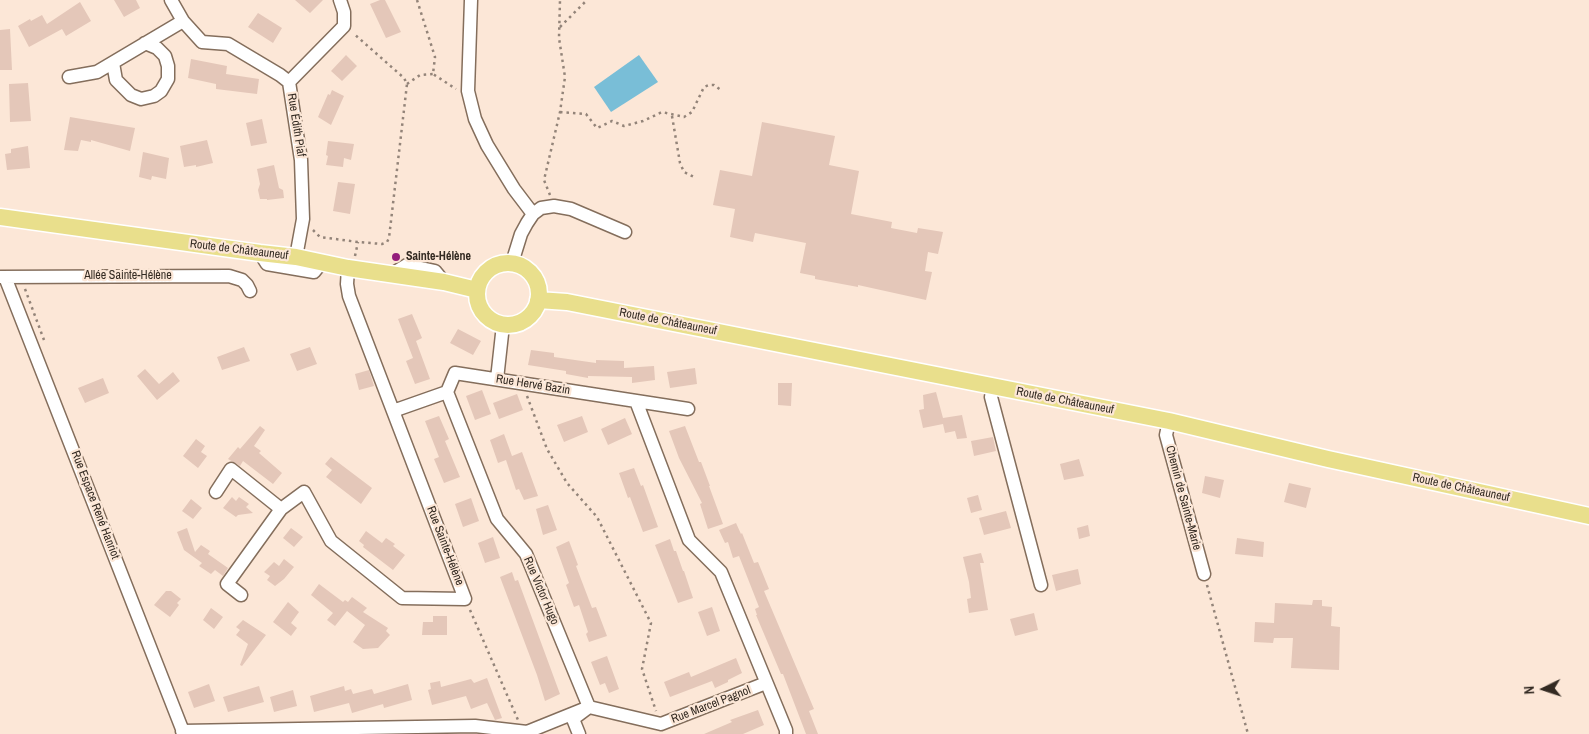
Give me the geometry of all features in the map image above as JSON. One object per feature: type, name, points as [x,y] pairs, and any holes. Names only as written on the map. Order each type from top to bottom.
[{"type":"main road","name":"Route de Châteauneuf","points":[[0,217],[260,254],[352,264],[392,274],[444,282],[477,290]]},
{"type":"main road","points":[[512,263],[530,272],[536,280],[538,300],[530,316],[522,322],[513,325],[503,325],[486,317],[480,309],[477,300],[477,290],[485,273],[493,267],[512,263]]},
{"type":"main road","name":"Route de Châteauneuf","points":[[538,300],[567,302],[1169,421],[1328,459],[1589,516]]},
{"type":"street","name":"Rue Édith Piaf","points":[[171,0],[183,21],[202,42],[228,44],[289,82],[301,160],[303,218],[296,257]]},
{"type":"street","points":[[289,82],[344,26],[344,12],[340,0]]},
{"type":"street","points":[[471,0],[468,91],[475,119],[487,145],[514,189],[533,214]]},
{"type":"street","points":[[69,76],[97,72],[183,21]]},
{"type":"street","points":[[112,63],[116,80],[131,95],[141,99],[154,96],[161,91],[168,79],[168,66],[165,56],[157,48],[145,43]]},
{"type":"street","points":[[512,263],[521,234],[533,214],[541,208],[554,206],[572,209],[625,232]]},
{"type":"street","points":[[260,254],[268,264],[314,272],[322,262]]},
{"type":"street","name":"Rue Sainte-Hélène","points":[[241,595],[227,584],[281,509],[304,492],[331,541],[402,598],[465,600],[349,296],[347,284],[352,264]]},
{"type":"street","name":"Allée Sainte-Hélène","points":[[3,277],[229,276],[245,282],[250,291]]},
{"type":"street","name":"Rue Espace René Hanriot","points":[[3,277],[183,732]]},
{"type":"street","points":[[497,379],[503,325]]},
{"type":"street","name":"Rue Hervé Bazin","points":[[446,392],[455,373],[688,409]]},
{"type":"street","points":[[992,386],[991,397],[1041,585]]},
{"type":"street","points":[[393,410],[446,392]]},
{"type":"street","name":"Rue Victor Hugo","points":[[446,392],[497,519],[526,554],[589,707]]},
{"type":"street","points":[[636,401],[689,540],[721,572],[786,734]]},
{"type":"street","name":"Chemin de Sainte-Marie","points":[[1169,421],[1166,435],[1204,574]]},
{"type":"street","points":[[216,492],[231,469],[281,509]]},
{"type":"street","name":"Rue Marcel Pagnol","points":[[589,707],[661,724],[766,683]]},
{"type":"street","points":[[183,732],[475,726],[527,732],[589,707]]},
{"type":"street","points":[[579,734],[573,719],[589,707]]},
{"type":"path","points":[[417,0],[435,57],[434,74]]},
{"type":"path","points":[[554,206],[544,180],[560,112],[564,76],[560,0]]},
{"type":"path","points":[[560,28],[587,0]]},
{"type":"path","points":[[303,218],[320,237],[382,244],[387,242],[389,238],[407,84],[404,78],[344,26]]},
{"type":"path","points":[[407,84],[420,75],[434,74],[460,91],[468,91]]},
{"type":"path","points":[[560,112],[586,114],[597,128],[612,122],[624,126],[643,121],[662,112],[684,117],[692,112],[704,87],[714,85],[722,91]]},
{"type":"path","points":[[672,115],[680,163],[684,172],[696,178]]},
{"type":"path","points":[[352,264],[358,242]]},
{"type":"path","points":[[523,383],[547,449],[567,483],[597,517],[651,623],[642,669],[661,724]]},
{"type":"path","points":[[1204,574],[1248,734]]},
{"type":"path","points":[[465,600],[523,731]]},
{"type":"water","points":[[639,55],[658,82],[611,112],[594,87]]},
{"type":"building","points":[[114,0],[136,0],[140,8],[124,17]]},
{"type":"building","points":[[295,0],[323,0],[310,13]]},
{"type":"building","points":[[385,0],[401,32],[386,38],[370,4]]},
{"type":"building","points":[[80,2],[91,21],[66,36],[62,29],[29,47],[18,26],[42,15],[47,24]]},
{"type":"building","points":[[258,13],[282,28],[273,43],[248,27]]},
{"type":"building","points":[[10,29],[12,70],[0,70],[0,30]]},
{"type":"building","points":[[346,55],[357,66],[342,81],[331,71]]},
{"type":"building","points":[[191,59],[227,66],[226,74],[259,79],[257,94],[216,89],[216,84],[188,78]]},
{"type":"building","points":[[28,83],[31,121],[10,122],[9,84]]},
{"type":"building","points":[[332,90],[344,96],[331,125],[318,117],[328,94],[330,95]]},
{"type":"building","points":[[70,117],[135,128],[130,151],[91,140],[91,142],[81,140],[78,151],[64,150]]},
{"type":"building","points":[[262,119],[267,143],[251,146],[246,123]]},
{"type":"building","points":[[762,122],[835,136],[829,165],[859,171],[851,214],[892,222],[891,228],[917,233],[918,228],[943,232],[938,254],[928,252],[925,271],[932,272],[926,300],[858,285],[858,287],[815,279],[815,276],[800,273],[806,243],[755,233],[753,242],[730,237],[735,209],[713,205],[720,170],[752,176]]},
{"type":"building","points":[[207,140],[213,163],[196,167],[196,165],[184,167],[180,146]]},
{"type":"building","points":[[328,141],[354,144],[351,160],[344,158],[343,167],[326,165]]},
{"type":"building","points":[[28,146],[30,168],[7,170],[5,154],[11,153],[11,149]]},
{"type":"building","points":[[143,152],[169,158],[166,179],[152,176],[151,180],[139,177]]},
{"type":"building","points":[[274,165],[279,188],[283,190],[284,198],[260,199],[257,169]]},
{"type":"building","points":[[338,182],[355,184],[350,214],[333,211]]},
{"type":"building","points":[[412,314],[422,338],[416,341],[430,379],[415,384],[406,361],[413,358],[398,319]]},
{"type":"building","points":[[458,329],[481,341],[473,355],[450,343]]},
{"type":"building","points":[[244,347],[250,361],[222,370],[217,357]]},
{"type":"building","points":[[310,347],[317,364],[297,371],[290,354]]},
{"type":"building","points":[[531,350],[554,353],[554,357],[596,363],[596,360],[624,361],[624,368],[654,366],[655,380],[632,383],[632,377],[588,376],[588,378],[566,374],[566,371],[528,365]]},
{"type":"building","points":[[695,368],[697,384],[670,388],[667,372]]},
{"type":"building","points":[[145,369],[159,384],[173,372],[180,381],[157,400],[137,376]]},
{"type":"building","points":[[369,370],[374,386],[359,390],[355,374]]},
{"type":"building","points":[[103,378],[109,393],[85,403],[78,388]]},
{"type":"building","points":[[778,383],[792,383],[791,406],[778,405]]},
{"type":"building","points":[[482,390],[491,414],[475,420],[466,396]]},
{"type":"building","points":[[936,392],[943,418],[962,415],[967,438],[957,439],[955,431],[945,433],[943,424],[923,428],[919,410],[924,409],[923,395]]},
{"type":"building","points":[[517,394],[523,410],[499,419],[493,403]]},
{"type":"building","points":[[439,416],[449,439],[445,441],[460,477],[444,483],[434,459],[439,457],[425,421]]},
{"type":"building","points":[[582,416],[588,432],[564,442],[557,425]]},
{"type":"building","points":[[625,418],[632,434],[608,445],[601,429]]},
{"type":"building","points":[[260,426],[265,430],[254,446],[261,451],[259,453],[282,473],[273,484],[243,461],[240,466],[228,459],[238,447],[240,449]]},
{"type":"building","points":[[685,426],[699,462],[701,462],[723,524],[708,529],[700,504],[702,503],[679,458],[669,431]]},
{"type":"building","points":[[504,434],[512,456],[522,452],[538,496],[524,500],[519,489],[516,490],[506,460],[498,463],[490,440]]},
{"type":"building","points":[[993,437],[996,451],[974,456],[971,441]]},
{"type":"building","points":[[196,439],[205,446],[201,452],[207,456],[198,468],[183,456]]},
{"type":"building","points":[[331,457],[372,488],[361,504],[326,477],[332,470],[325,464]]},
{"type":"building","points":[[1079,459],[1084,476],[1064,480],[1060,464]]},
{"type":"building","points":[[634,468],[641,486],[643,485],[658,527],[643,532],[619,473]]},
{"type":"building","points":[[1205,476],[1224,480],[1220,498],[1202,493]]},
{"type":"building","points":[[1289,483],[1311,488],[1306,508],[1284,502]]},
{"type":"building","points":[[978,495],[982,510],[971,513],[967,498]]},
{"type":"building","points":[[232,497],[236,501],[239,497],[249,504],[246,507],[253,513],[236,517],[223,508]]},
{"type":"building","points":[[471,498],[479,521],[463,527],[455,504]]},
{"type":"building","points":[[191,499],[202,508],[193,519],[182,511]]},
{"type":"building","points":[[548,505],[557,530],[543,535],[536,509]]},
{"type":"building","points":[[1006,511],[1011,528],[984,535],[979,518]]},
{"type":"building","points":[[736,523],[754,563],[758,562],[769,589],[764,591],[814,709],[809,711],[818,734],[806,734],[783,674],[781,674],[756,615],[755,609],[759,607],[739,556],[733,558],[728,542],[725,543],[719,530]]},
{"type":"building","points":[[1088,525],[1090,536],[1079,539],[1077,528]]},
{"type":"building","points":[[187,528],[195,552],[201,545],[210,551],[208,554],[228,568],[223,576],[215,570],[211,574],[199,566],[202,563],[184,550],[177,532]]},
{"type":"building","points":[[291,528],[303,537],[294,547],[283,538]]},
{"type":"building","points":[[366,531],[382,543],[386,538],[395,544],[393,546],[405,555],[393,570],[363,547],[364,545],[359,541]]},
{"type":"building","points":[[493,537],[500,558],[485,563],[478,543]]},
{"type":"building","points":[[1237,538],[1264,542],[1263,557],[1235,554]]},
{"type":"building","points":[[670,539],[693,598],[678,603],[655,545]]},
{"type":"building","points":[[569,541],[592,608],[596,607],[607,636],[589,642],[586,634],[588,632],[579,605],[574,607],[566,585],[569,583],[556,547]]},
{"type":"building","points":[[981,553],[984,563],[980,563],[988,610],[969,613],[967,599],[971,598],[963,557]]},
{"type":"building","points":[[284,559],[294,567],[275,586],[267,580],[270,576],[264,572],[274,562],[279,566]]},
{"type":"building","points":[[1078,569],[1081,584],[1056,591],[1052,575]]},
{"type":"building","points":[[512,572],[515,581],[518,580],[560,694],[545,701],[500,577]]},
{"type":"building","points":[[319,584],[343,602],[345,600],[348,602],[352,597],[367,608],[363,612],[388,628],[386,631],[390,635],[378,648],[363,649],[353,642],[365,625],[347,611],[335,626],[327,620],[333,613],[311,595]]},
{"type":"building","points":[[166,591],[171,591],[181,599],[170,617],[154,605]]},
{"type":"building","points":[[1313,600],[1322,600],[1322,606],[1332,607],[1331,626],[1340,627],[1339,670],[1291,668],[1293,638],[1274,638],[1273,643],[1254,642],[1255,622],[1274,623],[1275,603],[1312,605]]},
{"type":"building","points":[[288,602],[299,612],[291,623],[297,628],[291,636],[273,622]]},
{"type":"building","points":[[712,607],[720,631],[707,636],[698,612]]},
{"type":"building","points":[[211,608],[223,617],[214,629],[203,620]]},
{"type":"building","points":[[1034,613],[1038,630],[1015,636],[1010,619]]},
{"type":"building","points":[[433,616],[447,616],[447,635],[422,635],[423,622],[433,622]]},
{"type":"building","points":[[243,620],[266,635],[242,666],[240,665],[248,644],[236,635],[240,630],[236,627]]},
{"type":"building","points":[[607,656],[619,689],[609,693],[605,683],[600,685],[591,662]]},
{"type":"building","points":[[736,658],[742,673],[728,680],[728,682],[715,688],[712,681],[670,697],[664,682],[689,672],[691,677]]},
{"type":"building","points":[[487,678],[502,718],[495,720],[487,703],[471,709],[466,696],[432,705],[428,690],[431,689],[430,683],[440,681],[441,687],[471,679],[474,683]]},
{"type":"building","points":[[209,684],[215,701],[194,708],[188,692]]},
{"type":"building","points":[[408,684],[412,700],[384,708],[383,704],[352,713],[349,703],[314,712],[310,696],[344,686],[345,691],[351,689],[353,694],[372,689],[374,694]]},
{"type":"building","points":[[259,686],[264,702],[228,712],[223,697]]},
{"type":"building","points":[[293,690],[297,706],[274,712],[270,697]]},
{"type":"building","points":[[758,710],[764,725],[743,734],[704,734],[732,722],[730,720]]},
{"type":"place","name":"Sainte-Hélène","points":[[396,257]]}]
